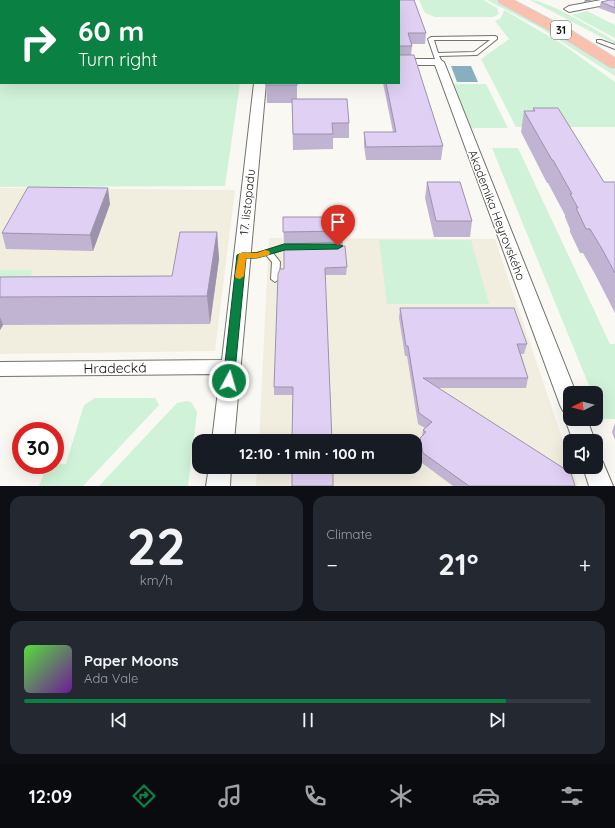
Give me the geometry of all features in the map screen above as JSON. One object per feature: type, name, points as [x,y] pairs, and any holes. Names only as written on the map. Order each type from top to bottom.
[{"type":"main road","name":"31","points":[[504,0],[568,34],[615,64]]},
{"type":"main road","name":"31","points":[[522,0],[615,51]]},
{"type":"street","points":[[569,9],[615,0]]},
{"type":"street","points":[[400,62],[437,58]]},
{"type":"street","name":"Akademika Heyrovského","points":[[437,58],[563,387]]},
{"type":"street","name":"17. listopadu","points":[[223,434],[260,84]]},
{"type":"street","name":"Hradecká","points":[[0,369],[230,367]]},
{"type":"street","points":[[218,486],[219,474]]},
{"type":"street","points":[[597,474],[601,486]]},
{"type":"lane","points":[[495,38],[475,54],[437,58],[431,39],[495,38]]},
{"type":"lane","points":[[598,41],[615,47]]},
{"type":"lane","points":[[242,255],[257,256],[284,247],[300,247]]},
{"type":"lane","points":[[268,252],[276,262],[275,279]]},
{"type":"shaded area","points":[[0,188],[235,190],[215,351],[0,354]]},
{"type":"shaded area","points":[[269,238],[495,239],[563,441],[563,474],[574,474],[578,486],[256,486],[257,474],[422,474],[422,434],[259,434]]},
{"type":"green space","points":[[419,0],[483,0],[497,8],[499,14],[493,17],[435,17],[425,13]]},
{"type":"green space","points":[[487,0],[496,0],[552,29],[615,70],[615,76],[539,27]]},
{"type":"green space","points":[[530,0],[538,1],[560,10],[615,41],[615,44]]},
{"type":"green space","points":[[504,10],[562,44],[615,82],[615,127],[516,127],[481,59],[509,39],[495,21],[501,18]]},
{"type":"green space","points":[[587,11],[615,25],[615,38],[572,15]]},
{"type":"green space","points":[[0,84],[240,84],[225,186],[0,187]]},
{"type":"green space","points":[[454,84],[486,84],[508,128],[471,128]]},
{"type":"green space","points":[[492,148],[518,148],[610,344],[615,344],[615,419],[603,419],[603,386],[589,386]]},
{"type":"green space","points":[[379,240],[471,240],[489,304],[387,304]]},
{"type":"green space","points":[[0,270],[33,270],[20,299],[0,299]]},
{"type":"green space","points":[[95,398],[155,398],[159,405],[83,486],[39,486],[44,474],[64,474],[64,464],[66,464],[84,405]]},
{"type":"green space","points":[[186,401],[191,402],[197,412],[194,434],[192,434],[192,453],[188,486],[99,486],[177,403]]},
{"type":"water","points":[[451,66],[471,66],[478,82],[457,82]]},
{"type":"building","points":[[400,0],[414,0],[426,33],[408,33],[412,46],[400,46]]},
{"type":"building","points":[[615,0],[615,8],[601,2]]},
{"type":"building","points":[[400,55],[414,55],[443,146],[366,147],[364,132],[396,132],[386,84],[400,84]]},
{"type":"building","points":[[266,84],[297,84],[297,85]]},
{"type":"building","points":[[292,99],[347,99],[349,123],[332,123],[333,134],[293,134]]},
{"type":"building","points":[[533,108],[558,108],[604,182],[615,182],[615,273],[590,229],[586,229],[576,208],[578,208],[570,194],[572,194],[524,111],[535,111]]},
{"type":"building","points":[[427,182],[460,182],[472,221],[436,221]]},
{"type":"building","points":[[28,187],[108,188],[90,235],[2,233]]},
{"type":"building","points":[[283,217],[341,217],[341,231],[283,232]]},
{"type":"building","points":[[180,232],[217,232],[207,296],[0,297],[0,277],[172,276]]},
{"type":"building","points":[[342,242],[342,246],[345,246],[347,267],[325,268],[332,434],[292,434],[293,387],[274,387],[278,274],[280,269],[284,269],[284,244]]},
{"type":"building","points":[[400,308],[514,308],[527,344],[517,344],[528,378],[423,378],[563,468],[563,474],[571,474],[575,486],[469,486],[423,453],[422,436],[426,432],[423,430],[432,422],[419,413],[408,346],[406,346]]},
{"type":"building","points":[[292,474],[333,474],[333,486],[292,486]]},
{"type":"slow traffic","points":[[240,276],[242,255],[257,256],[265,253]]},
{"type":"route","points":[[229,381],[242,255],[257,256],[284,247],[338,246]]}]
